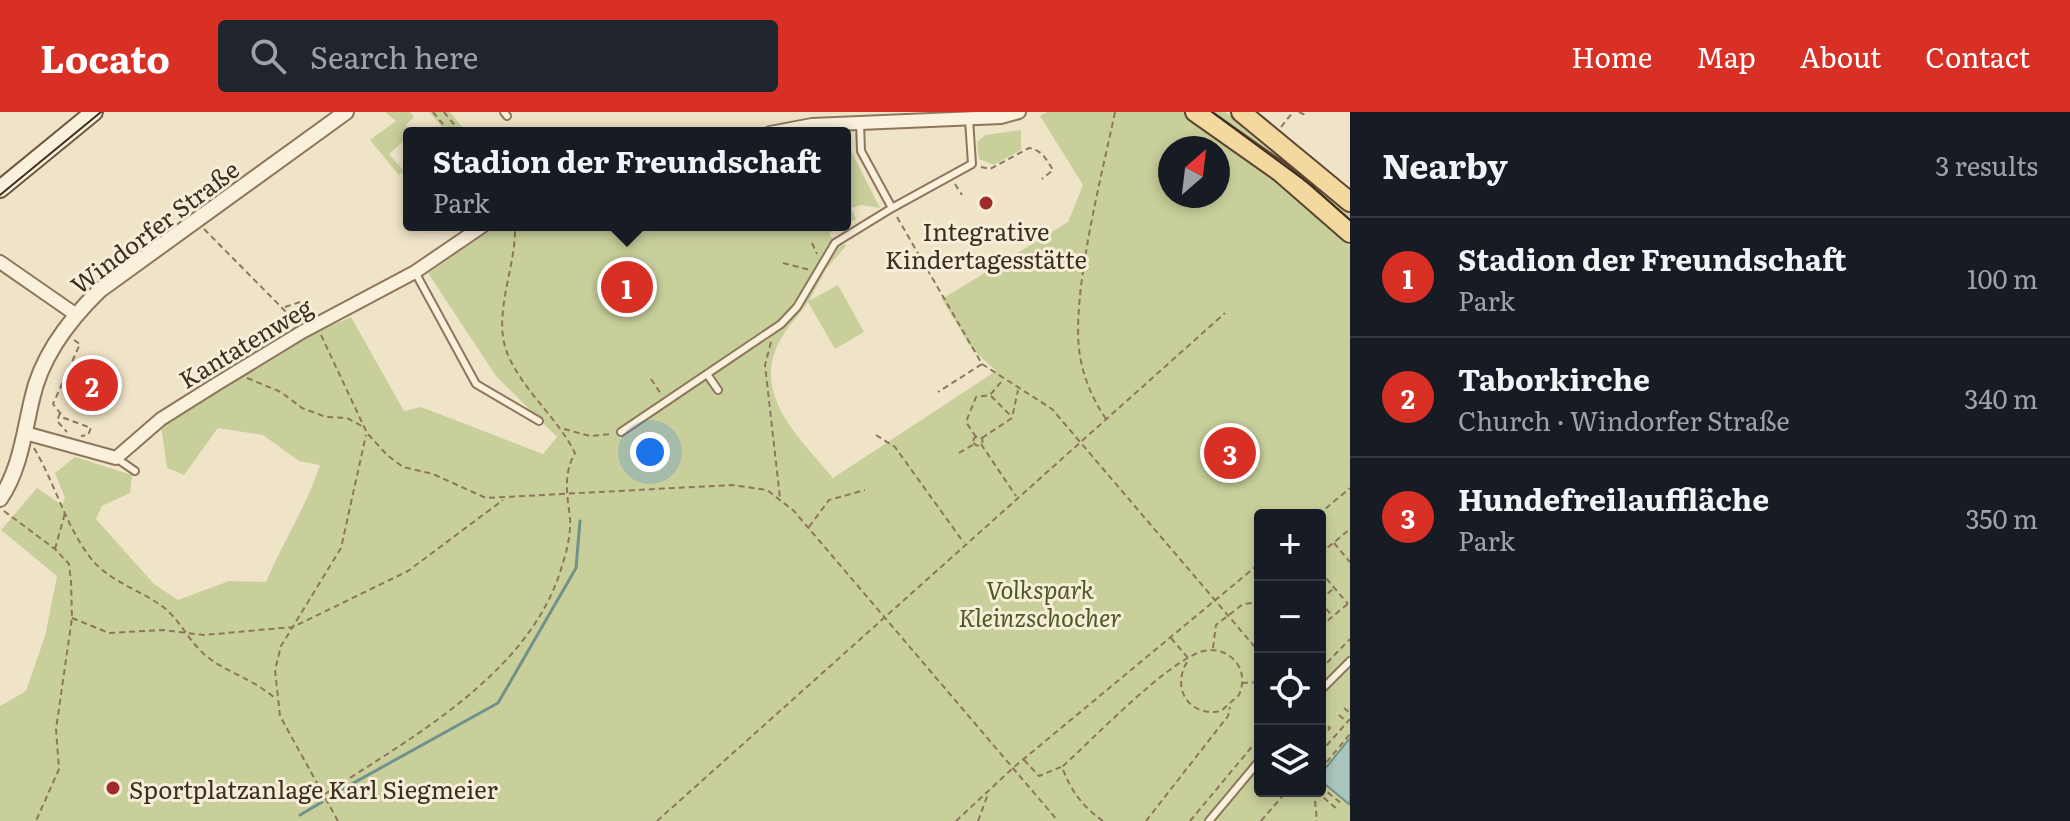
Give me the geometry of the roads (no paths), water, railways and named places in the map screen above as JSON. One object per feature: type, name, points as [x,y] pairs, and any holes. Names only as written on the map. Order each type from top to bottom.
[{"type":"main road","points":[[0,189],[94,112]]},
{"type":"main road","points":[[1195,112],[1280,172],[1350,233]]},
{"type":"main road","points":[[1241,112],[1350,202]]},
{"type":"street","name":"Windorfer Straße","points":[[0,499],[10,485],[32,395],[75,314],[100,290],[346,112]]},
{"type":"street","points":[[791,127],[969,119],[1019,112]]},
{"type":"street","name":"Kantatenweg","points":[[116,458],[161,419],[302,332],[415,272],[475,231]]},
{"type":"street","points":[[0,262],[75,314]]},
{"type":"street","points":[[25,433],[116,458]]},
{"type":"lane","points":[[621,432],[781,324],[797,307],[835,243],[972,164],[969,119]]},
{"type":"lane","points":[[860,123],[861,151],[892,208]]},
{"type":"lane","points":[[415,272],[476,384],[539,421]]},
{"type":"lane","points":[[707,374],[718,390]]},
{"type":"lane","points":[[116,458],[135,471]]},
{"type":"lane","points":[[1326,685],[1350,661]]},
{"type":"lane","points":[[1209,821],[1254,767]]},
{"type":"water","points":[[1350,738],[1350,805],[1326,785],[1326,768]]},
{"type":"waterway","points":[[330,796],[498,703],[576,568],[580,521]]},
{"type":"waterway","points":[[300,815],[322,802]]},
{"type":"tram line","points":[[0,195],[101,112]]},
{"type":"tram line","points":[[1212,112],[1311,185],[1350,220]]},
{"type":"place","name":"Integrative Kindertagesstätte","points":[[986,203]]},
{"type":"place","name":"Stadion der Freundschaft","points":[[627,287]]},
{"type":"place","name":"Taborkirche","points":[[92,385]]},
{"type":"place","name":"Hundefreilauffläche","points":[[1230,453]]},
{"type":"place","name":"Sportplatzanlage Karl Siegmeier","points":[[113,788]]},
{"type":"park label","name":"Volkspark Kleinzschocher","points":[[1040,602]]}]
